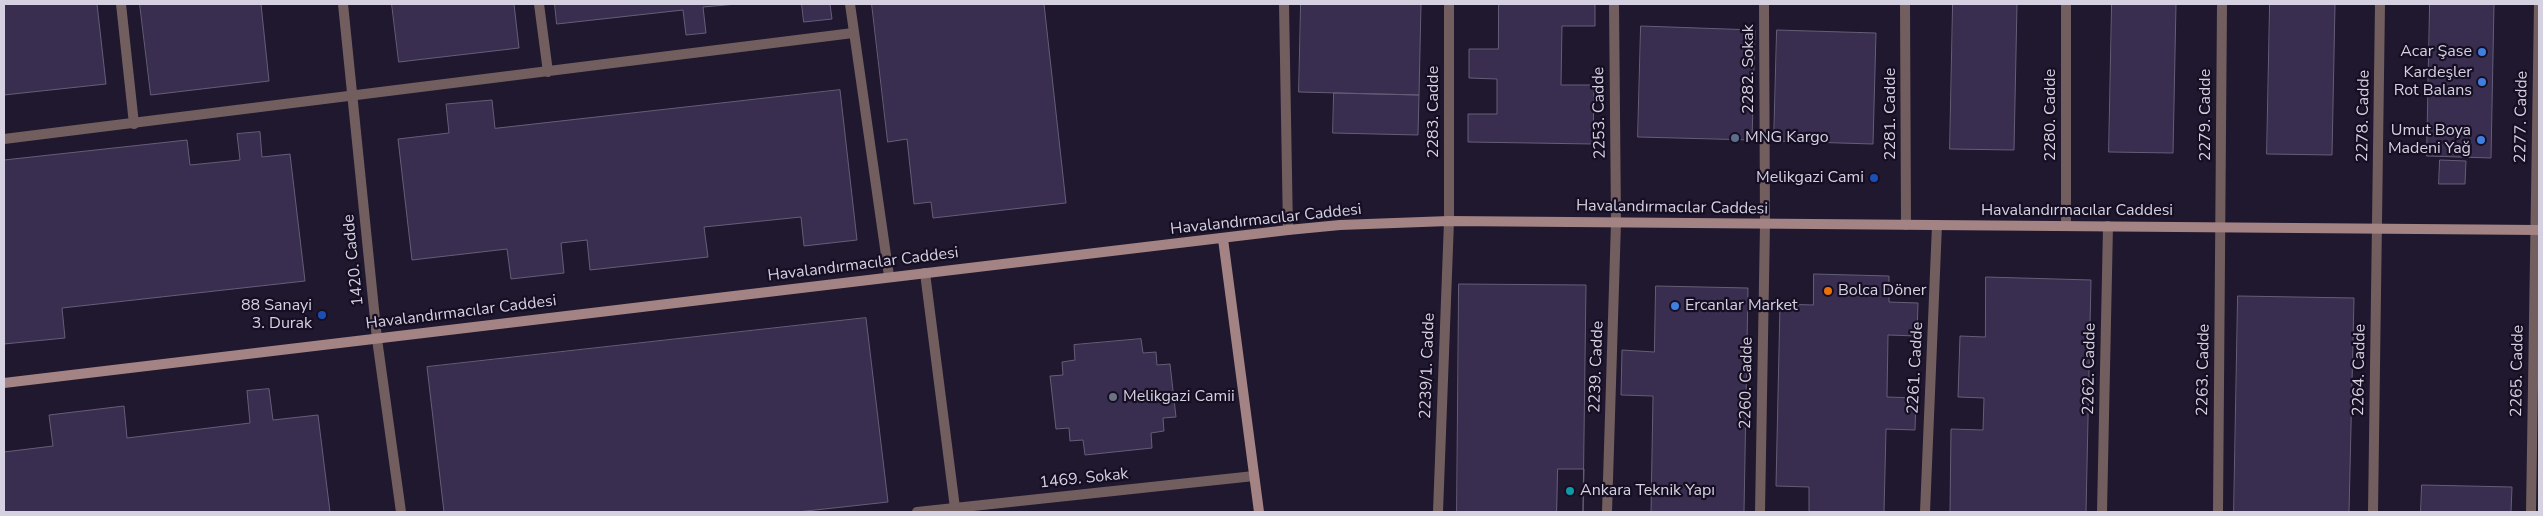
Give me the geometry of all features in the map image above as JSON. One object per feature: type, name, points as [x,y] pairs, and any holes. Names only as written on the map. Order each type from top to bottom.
[{"type":"street","points":[[121,4],[134,124]]},
{"type":"street","name":"1420. Cadde","points":[[343,4],[377,339],[401,512]]},
{"type":"street","points":[[539,4],[548,72]]},
{"type":"street","points":[[850,4],[889,276]]},
{"type":"street","points":[[1284,4],[1288,230]]},
{"type":"street","name":"2283. Cadde","points":[[1449,4],[1449,221]]},
{"type":"street","name":"2253. Cadde","points":[[1614,4],[1616,222]]},
{"type":"street","name":"2282. Sokak","points":[[1764,4],[1765,224]]},
{"type":"street","name":"2281. Cadde","points":[[1906,4],[1906,224]]},
{"type":"street","name":"2280. Cadde","points":[[2066,4],[2066,226]]},
{"type":"street","name":"2279. Cadde","points":[[2220,227],[2222,4]]},
{"type":"street","name":"2278. Cadde","points":[[2377,228],[2380,4]]},
{"type":"street","name":"2277. Cadde","points":[[2537,230],[2539,4]]},
{"type":"street","points":[[4,139],[352,98],[853,33]]},
{"type":"street","name":"Havalandırmacılar Caddesi","points":[[4,383],[889,276],[1340,225],[1449,221],[2537,230]]},
{"type":"street","name":"2239/1. Cadde","points":[[1438,512],[1449,221]]},
{"type":"street","name":"2239. Cadde","points":[[1607,512],[1616,222]]},
{"type":"street","name":"2260. Cadde","points":[[1760,512],[1765,224]]},
{"type":"street","name":"2261. Cadde","points":[[1925,512],[1937,225]]},
{"type":"street","name":"2262. Cadde","points":[[2102,512],[2108,226]]},
{"type":"street","name":"2263. Cadde","points":[[2218,512],[2220,227]]},
{"type":"street","name":"2264. Cadde","points":[[2373,512],[2377,228]]},
{"type":"street","name":"2265. Cadde","points":[[2531,512],[2537,230]]},
{"type":"street","points":[[1223,239],[1259,512]]},
{"type":"street","points":[[925,273],[955,508]]},
{"type":"street","name":"1469. Sokak","points":[[918,512],[1254,476]]},
{"type":"building","points":[[4,4],[97,4],[106,84],[4,95]]},
{"type":"building","points":[[140,4],[261,4],[269,81],[151,95]]},
{"type":"building","points":[[392,4],[514,4],[519,48],[399,62]]},
{"type":"building","points":[[555,4],[737,4],[703,7],[706,33],[686,35],[683,10],[557,24]]},
{"type":"building","points":[[802,4],[830,4],[832,19],[804,22]]},
{"type":"building","points":[[872,4],[1044,4],[1066,203],[933,218],[931,202],[914,204],[907,139],[888,142]]},
{"type":"building","points":[[1301,4],[1421,4],[1419,95],[1299,92]]},
{"type":"building","points":[[1499,4],[1595,4],[1595,26],[1562,26],[1561,85],[1594,85],[1593,144],[1468,142],[1468,114],[1497,114],[1497,79],[1469,78],[1469,49],[1498,49]]},
{"type":"building","points":[[1953,4],[2017,4],[2014,150],[1950,149]]},
{"type":"building","points":[[2112,4],[2176,4],[2173,153],[2109,152]]},
{"type":"building","points":[[2270,4],[2335,4],[2332,155],[2267,154]]},
{"type":"building","points":[[2430,4],[2494,4],[2491,158],[2427,156]]},
{"type":"building","points":[[1641,26],[1755,30],[1752,140],[1638,137]]},
{"type":"building","points":[[1777,30],[1876,33],[1873,144],[1774,141]]},
{"type":"building","points":[[840,90],[857,240],[804,246],[801,217],[704,227],[708,257],[590,270],[587,240],[561,243],[564,273],[511,279],[507,249],[412,260],[398,139],[449,133],[446,104],[492,100],[495,128]]},
{"type":"building","points":[[1334,93],[1419,95],[1418,135],[1333,133]]},
{"type":"building","points":[[260,132],[262,157],[290,154],[305,281],[62,308],[65,338],[4,344],[4,160],[187,140],[190,165],[240,160],[237,134]]},
{"type":"building","points":[[2440,160],[2466,161],[2465,184],[2439,184]]},
{"type":"building","points":[[1814,274],[1889,276],[1889,302],[1918,303],[1917,336],[1888,335],[1887,397],[1916,398],[1915,430],[1886,429],[1884,512],[1809,512],[1809,487],[1776,486],[1780,304],[1813,305]]},
{"type":"building","points":[[1986,277],[2091,280],[2086,512],[1950,512],[1951,429],[1983,430],[1984,398],[1958,397],[1960,336],[1985,337]]},
{"type":"building","points":[[1459,284],[1586,285],[1583,512],[1457,512]]},
{"type":"building","points":[[1656,286],[1748,288],[1744,512],[1651,512],[1653,396],[1621,395],[1622,350],[1654,352]]},
{"type":"building","points":[[2238,296],[2354,298],[2349,512],[2234,512]]},
{"type":"building","points":[[866,318],[888,502],[797,512],[444,512],[427,367]]},
{"type":"building","name":"Melikgazi Camii","points":[[1141,339],[1143,353],[1156,352],[1157,365],[1170,364],[1176,417],[1163,418],[1164,431],[1151,433],[1152,448],[1085,455],[1083,440],[1070,441],[1069,428],[1056,429],[1050,376],[1063,375],[1062,362],[1075,360],[1074,345]]},
{"type":"building","points":[[269,389],[273,420],[318,415],[330,512],[4,512],[4,452],[53,446],[49,415],[124,406],[127,438],[250,423],[247,391]]},
{"type":"building","name":"Ankara Teknik Yapı","points":[[1558,469],[1584,469],[1583,512],[1557,512]]},
{"type":"building","points":[[2422,485],[2512,487],[2511,512],[2421,512]]},
{"type":"place","name":"Acar Şase","points":[[2482,52]]},
{"type":"place","name":"Kardeşler Rot Balans","points":[[2482,82]]},
{"type":"place","name":"MNG Kargo","points":[[1735,138]]},
{"type":"place","name":"Umut Boya Madeni Yağ","points":[[2481,140]]},
{"type":"place","name":"Melikgazi Cami","points":[[1874,178]]},
{"type":"place","name":"Bolca Döner","points":[[1828,291]]},
{"type":"place","name":"Ercanlar Market","points":[[1675,306]]},
{"type":"place","name":"88 Sanayi 3. Durak","points":[[322,315]]},
{"type":"place","name":"Melikgazi Camii","points":[[1113,397]]},
{"type":"place","name":"Ankara Teknik Yapı","points":[[1570,491]]}]
